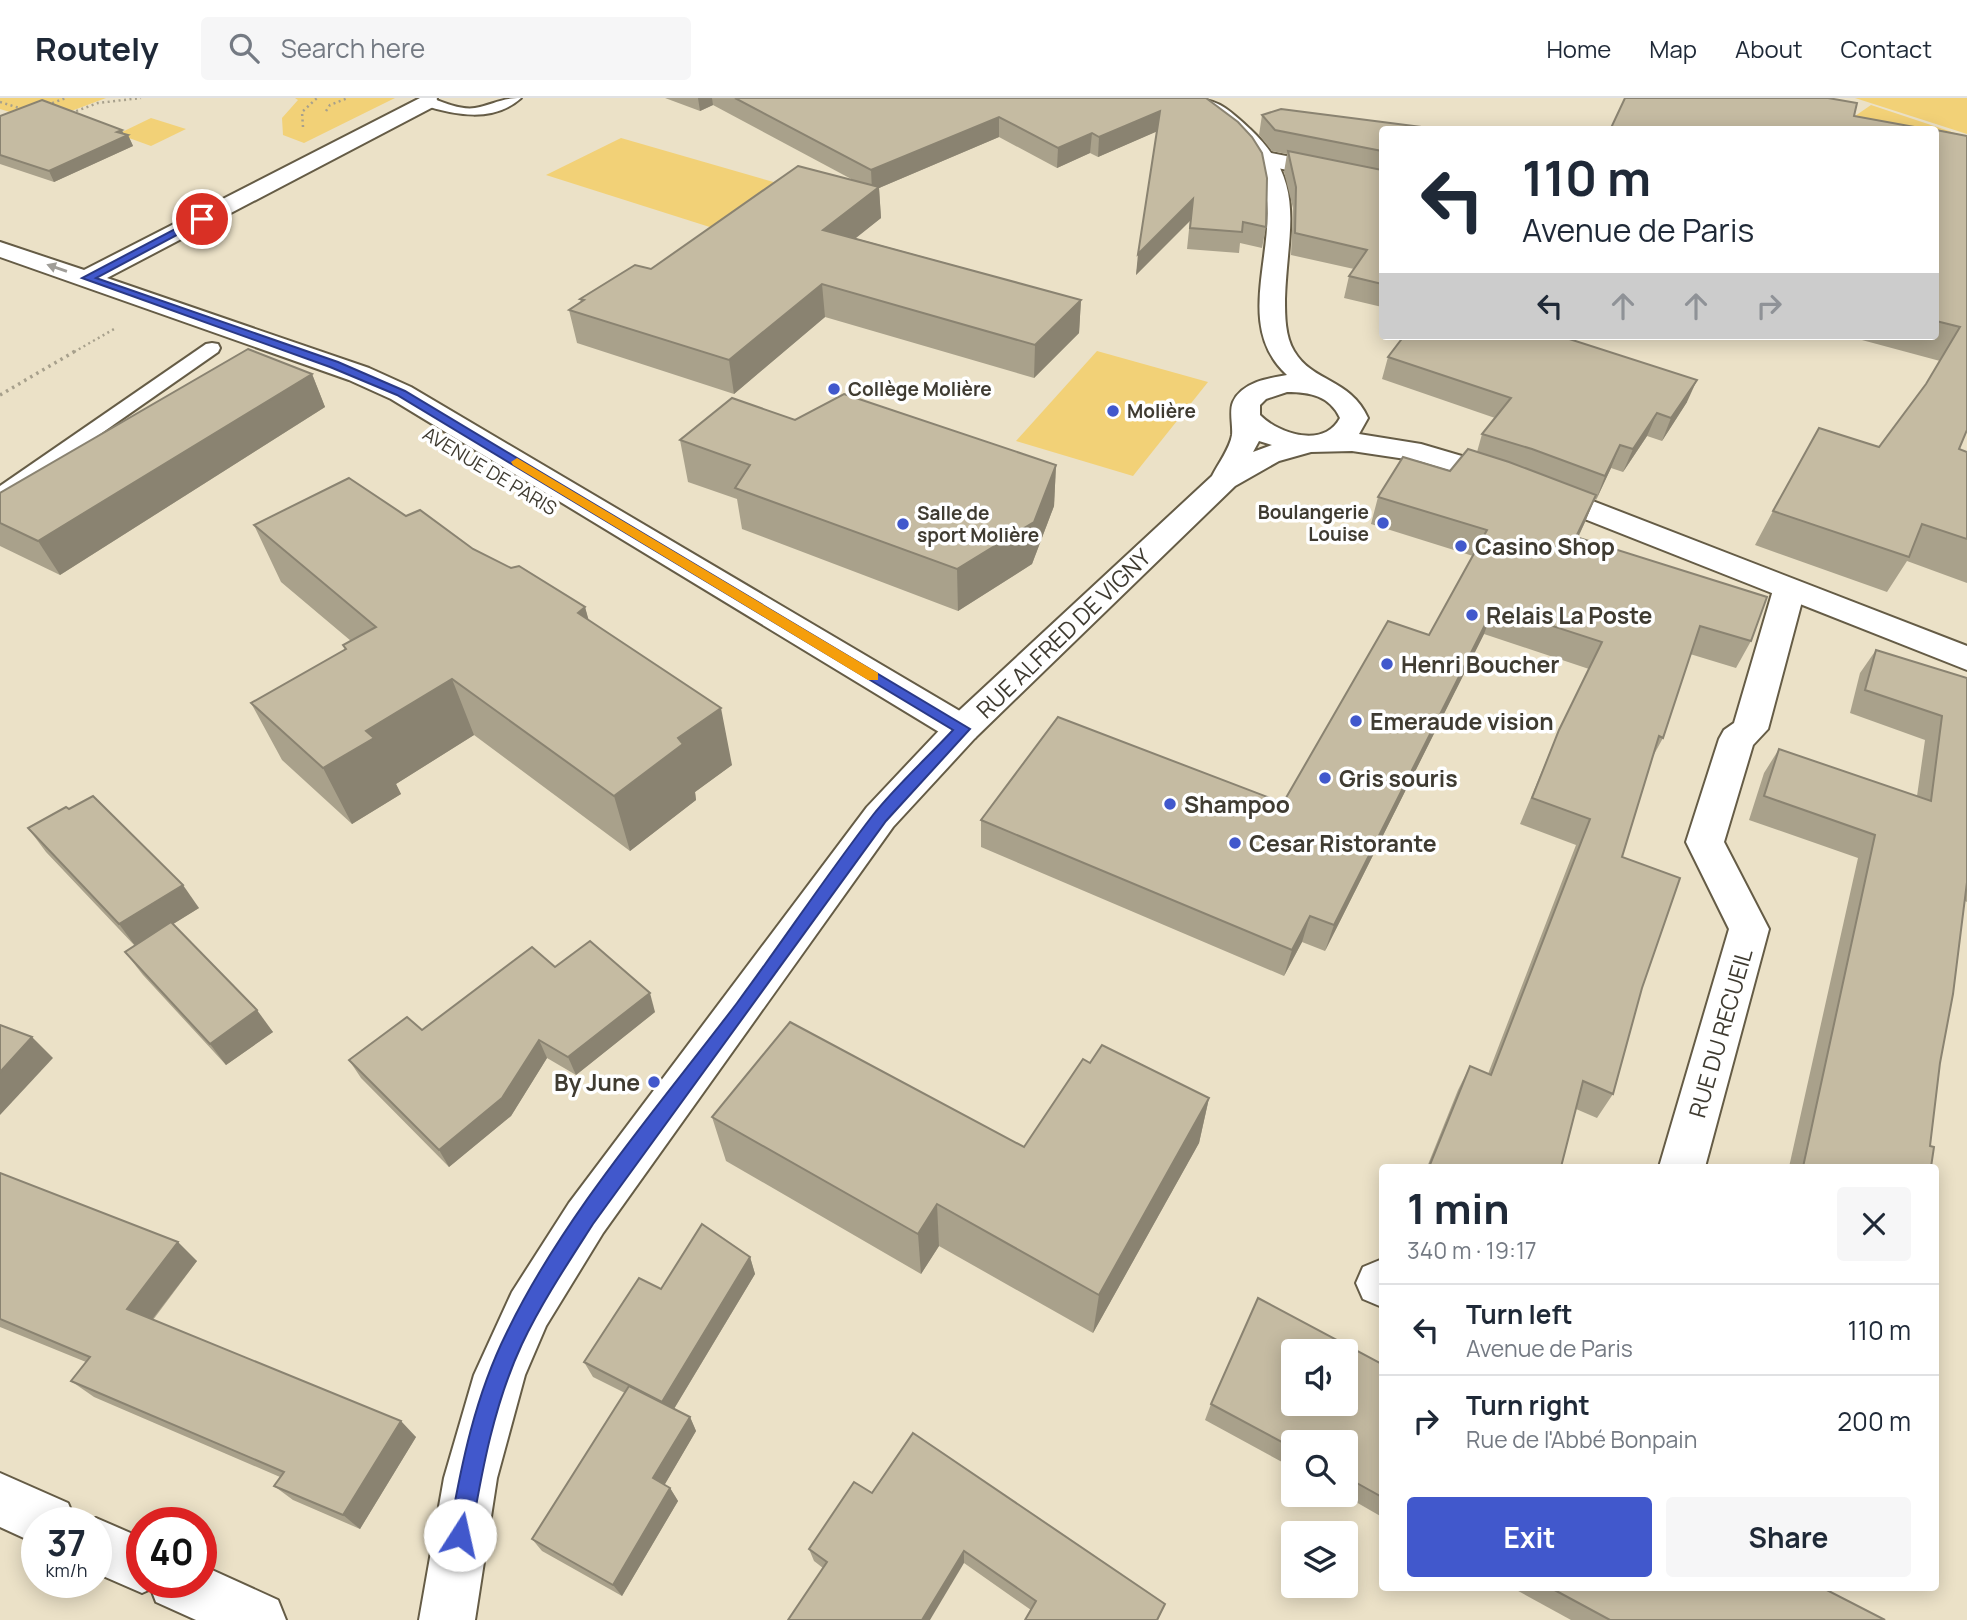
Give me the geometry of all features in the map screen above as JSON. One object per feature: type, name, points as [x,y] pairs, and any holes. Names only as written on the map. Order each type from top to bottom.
[{"type":"street","points":[[1195,98],[1245,138],[1266,159],[1274,174],[1279,207],[1273,318],[1276,343],[1282,354],[1351,408],[1353,423],[1341,436],[1318,442]]},
{"type":"street","points":[[88,278],[429,100]]},
{"type":"street","points":[[1266,159],[1379,181]]},
{"type":"street","name":"AVENUE DE PARIS","points":[[3,258],[88,278],[334,365],[401,393],[952,739]]},
{"type":"street","name":"AVENUE DE PARIS","points":[[3,258],[130,320],[376,407],[420,428],[903,724],[952,739]]},
{"type":"street","points":[[1252,404],[1267,379],[1269,369],[1264,349],[1273,318]]},
{"type":"street","points":[[1252,404],[1287,383],[1332,393],[1512,480]]},
{"type":"street","points":[[1252,404],[1266,435],[1283,441],[1397,446],[1453,460],[1512,480],[1967,659]]},
{"type":"street","name":"RUE ALFRED DE VIGNY","points":[[1224,480],[1246,438],[1252,404]]},
{"type":"street","name":"RUE ALFRED DE VIGNY","points":[[447,1620],[471,1469],[488,1405],[514,1340],[542,1287],[586,1218],[748,1001],[880,817],[952,739],[1224,480],[1269,455],[1318,442]]},
{"type":"street","name":"RUE DU RECUEIL","points":[[1683,1164],[1749,929],[1705,842],[1737,739],[1750,729],[1789,590]]},
{"type":"street","points":[[0,1500],[21,1509]]},
{"type":"street","points":[[211,1598],[258,1620]]},
{"type":"lane","points":[[429,100],[466,114],[478,113],[514,98]]},
{"type":"lane","points":[[0,495],[212,348]]},
{"type":"path","points":[[42,107],[66,98]]},
{"type":"path","points":[[61,116],[99,103],[141,98]]},
{"type":"path","points":[[0,102],[30,111]]},
{"type":"path","points":[[0,395],[130,320]]},
{"type":"shaded area","points":[[0,98],[106,98],[42,122],[0,109]]},
{"type":"shaded area","points":[[295,98],[395,98],[304,143],[283,135],[282,118],[298,100]]},
{"type":"shaded area","points":[[1855,98],[1967,98],[1967,134]]},
{"type":"shaded area","points":[[1871,105],[1934,126],[1840,126]]},
{"type":"shaded area","points":[[151,118],[186,129],[151,146],[118,134]]},
{"type":"shaded area","points":[[1939,128],[1967,137],[1939,157]]},
{"type":"shaded area","points":[[621,138],[784,185],[716,229],[546,175]]},
{"type":"shaded area","name":"Molière","points":[[1097,351],[1208,382],[1133,476],[1016,441]]},
{"type":"building","points":[[735,98],[1206,98],[1238,122],[1262,153],[1267,178],[1266,227],[1243,222],[1242,232],[1190,228],[1193,199],[1138,254],[1160,111],[1099,137],[1092,133],[1058,148],[999,117],[871,170]]},
{"type":"building","points":[[1625,98],[1828,98],[1857,103],[1854,116],[1909,126],[1612,126]]},
{"type":"building","points":[[42,100],[122,130],[117,132],[128,135],[49,171],[0,155],[0,116]]},
{"type":"building","points":[[1281,109],[1414,126],[1379,126],[1379,150],[1275,130],[1262,115]]},
{"type":"building","points":[[1939,131],[1967,136],[1967,430],[1959,449],[1967,452],[1967,539],[1922,524],[1909,557],[1773,511],[1819,428],[1879,447],[1926,384],[1960,327],[1939,322]]},
{"type":"building","points":[[1288,151],[1379,169],[1379,283],[1349,276],[1367,250],[1295,233],[1296,187]]},
{"type":"building","points":[[798,166],[879,187],[823,230],[1081,300],[1035,345],[822,284],[729,360],[569,310],[584,300],[580,299],[635,265],[651,269]]},
{"type":"building","points":[[1401,340],[1572,340],[1697,380],[1671,418],[1657,413],[1633,449],[1620,445],[1605,476],[1482,434],[1511,398],[1388,357]]},
{"type":"building","points":[[248,349],[312,374],[38,541],[0,523],[0,493]]},
{"type":"building","points":[[844,394],[1056,465],[1034,522],[957,569],[735,488],[750,465],[680,440],[732,398],[795,420]]},
{"type":"building","points":[[1468,449],[1596,495],[1576,537],[1767,597],[1751,641],[1700,626],[1663,738],[1659,736],[1622,857],[1680,878],[1642,988],[1613,1094],[1583,1081],[1562,1164],[1430,1164],[1470,1066],[1491,1075],[1590,819],[1532,798],[1559,730],[1602,642],[1494,607],[1334,925],[1310,916],[1292,950],[981,820],[1058,717],[1283,803],[1388,621],[1429,635],[1487,530],[1378,497],[1403,457],[1450,471]]},
{"type":"building","points":[[349,478],[406,516],[420,510],[473,549],[511,568],[519,566],[585,607],[578,613],[721,708],[678,738],[683,744],[614,796],[452,679],[366,731],[374,738],[323,768],[251,703],[346,649],[343,645],[376,627],[254,525]]},
{"type":"building","points":[[1876,650],[1967,678],[1967,882],[1953,994],[1940,1063],[1930,1146],[1934,1147],[1931,1164],[1804,1164],[1875,835],[1764,796],[1779,749],[1931,801],[1942,716],[1865,690]]},
{"type":"building","points":[[93,796],[183,885],[119,924],[28,828]]},
{"type":"building","points":[[171,922],[257,1010],[210,1044],[125,952]]},
{"type":"building","points":[[590,941],[650,993],[568,1057],[539,1040],[502,1098],[439,1150],[349,1060],[407,1017],[422,1030],[532,947],[555,967]]},
{"type":"building","points":[[790,1022],[1024,1147],[1083,1059],[1090,1063],[1102,1045],[1209,1098],[1099,1295],[937,1204],[918,1234],[712,1117]]},
{"type":"building","points":[[0,1025],[32,1037],[0,1072]]},
{"type":"building","points":[[0,1173],[178,1242],[127,1309],[401,1421],[343,1515],[274,1486],[284,1472],[71,1381],[90,1357],[0,1319]]},
{"type":"building","points":[[702,1224],[750,1257],[662,1402],[584,1362],[639,1278],[661,1289]]},
{"type":"building","points":[[1258,1298],[1335,1339],[1281,1339],[1281,1416],[1358,1416],[1358,1351],[1379,1362],[1379,1495],[1358,1484],[1358,1430],[1281,1430],[1281,1442],[1211,1404]]},
{"type":"building","points":[[629,1386],[690,1417],[653,1478],[670,1488],[613,1585],[532,1539]]},
{"type":"building","points":[[913,1433],[1165,1604],[1157,1620],[1025,1620],[1036,1601],[964,1551],[922,1620],[788,1620],[827,1562],[809,1549],[854,1482],[872,1493]]},
{"type":"building","points":[[1556,1591],[1829,1591],[1885,1620],[1610,1620]]},
{"type":"slow traffic","points":[[517,462],[873,677]]},
{"type":"place","name":"Collège Molière","points":[[834,389]]},
{"type":"place","name":"Molière","points":[[1113,411]]},
{"type":"place","name":"Boulangerie Louise","points":[[1383,523]]},
{"type":"place","name":"Salle de sport Molière","points":[[903,524]]},
{"type":"place","name":"Casino Shop","points":[[1461,546]]},
{"type":"place","name":"Relais La Poste","points":[[1472,615]]},
{"type":"place","name":"Henri Boucher","points":[[1387,664]]},
{"type":"place","name":"Emeraude vision","points":[[1356,721]]},
{"type":"place","name":"Gris souris","points":[[1325,778]]},
{"type":"place","name":"Shampoo","points":[[1170,804]]},
{"type":"place","name":"Cesar Ristorante","points":[[1235,843]]},
{"type":"place","name":"By June","points":[[654,1082]]},
{"type":"route","points":[[202,219],[88,278],[386,385],[962,729],[880,817],[748,1001],[586,1218],[542,1287],[514,1340],[488,1405],[471,1469],[460,1535]]}]
